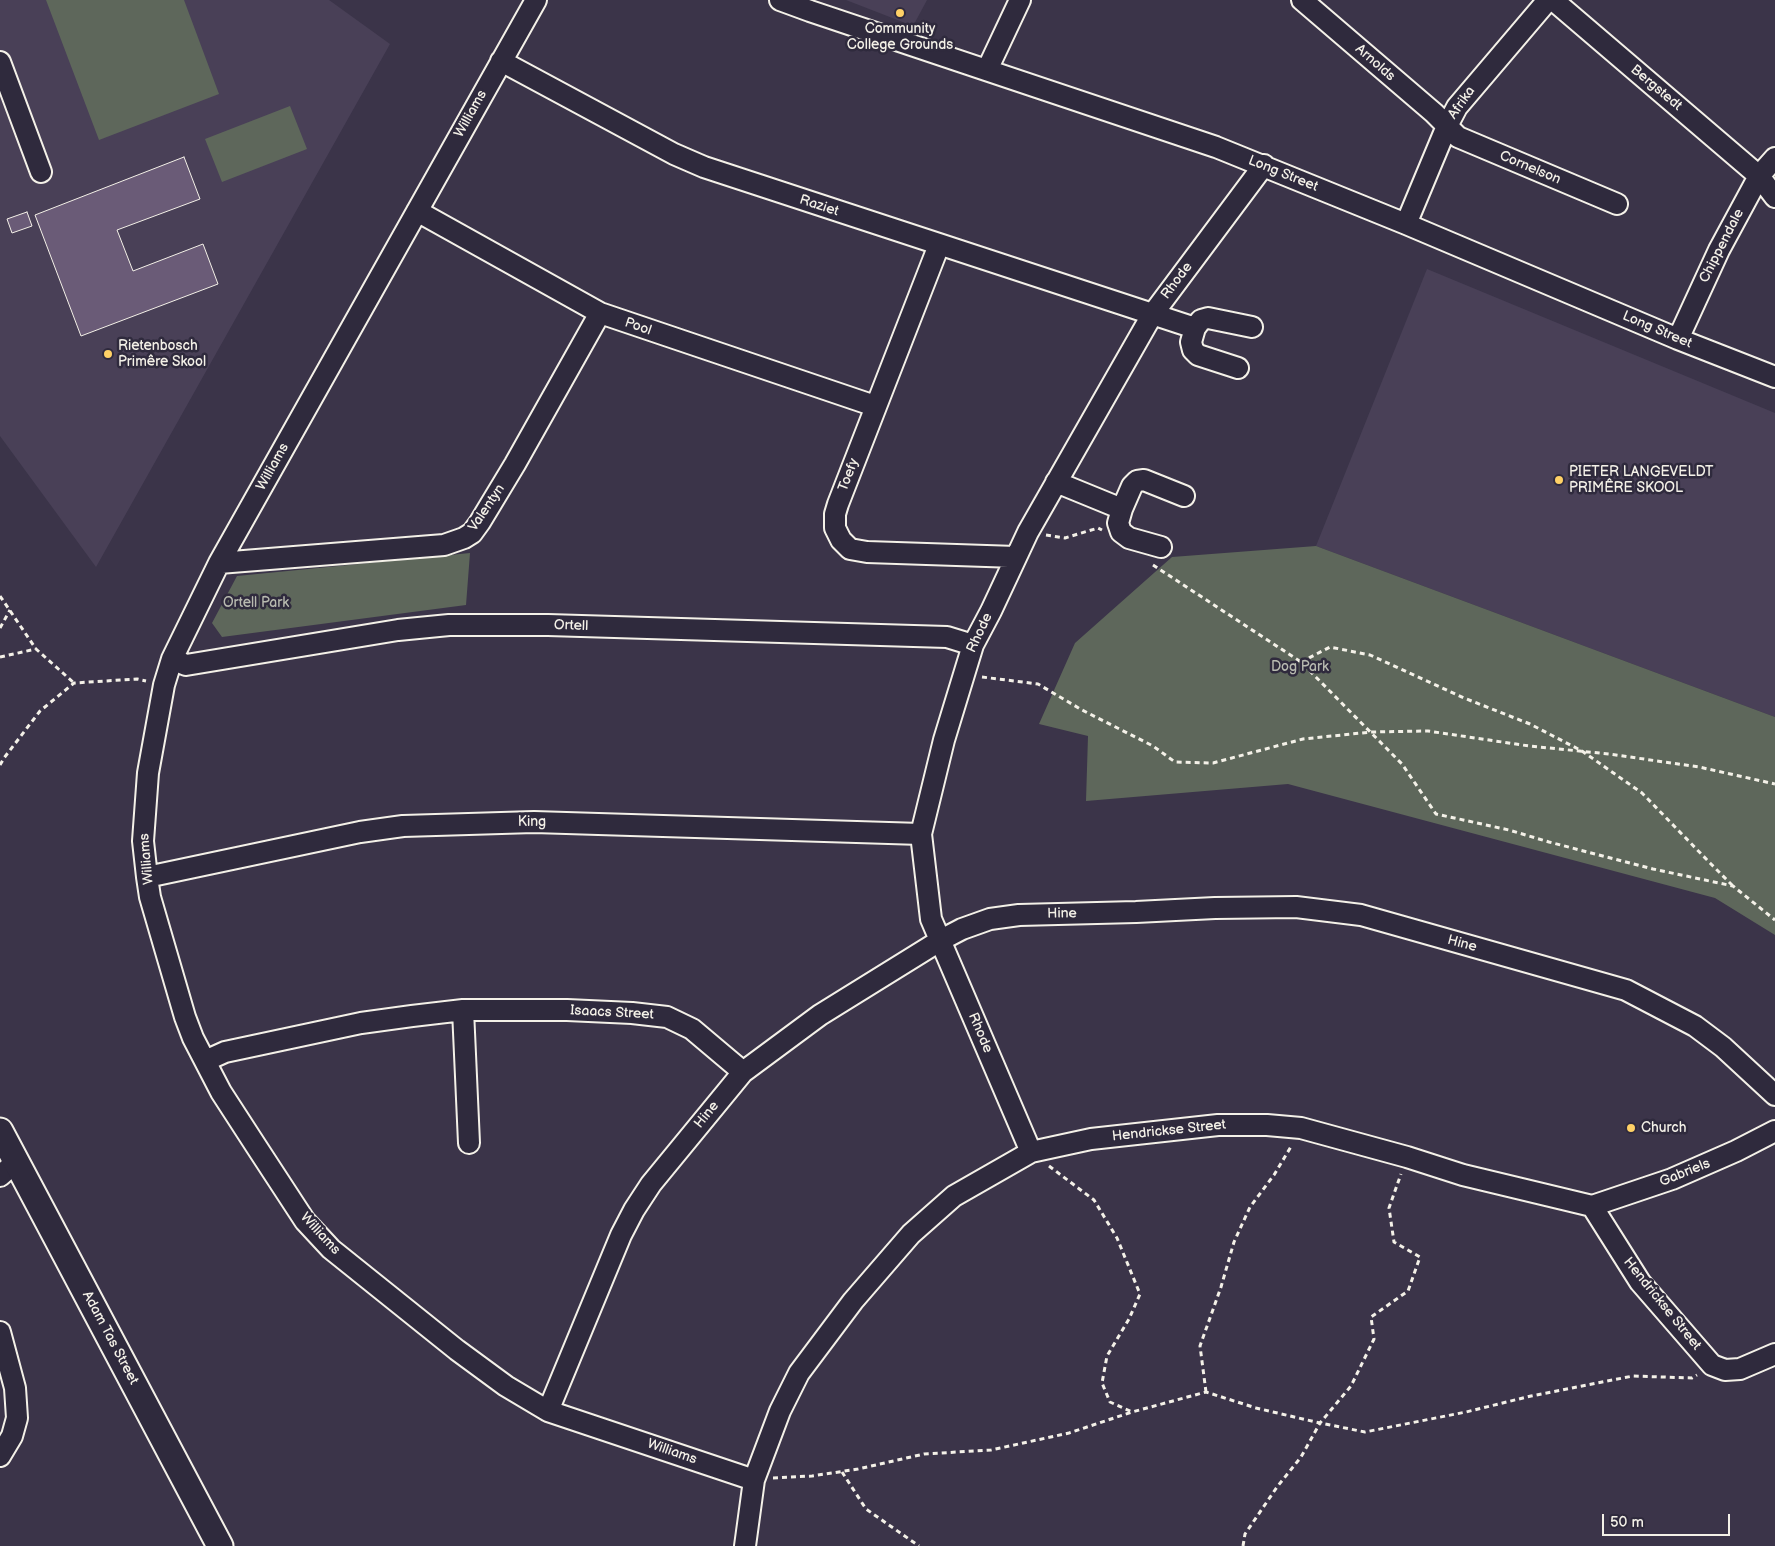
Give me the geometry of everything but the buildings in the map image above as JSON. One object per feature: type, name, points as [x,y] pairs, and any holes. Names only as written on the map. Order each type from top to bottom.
[{"type":"main road","name":"Adam Tas Street","points":[[0,1131],[9,1169],[220,1546]]},
{"type":"street","name":"Williams","points":[[536,0],[219,563],[172,659],[164,686],[148,773],[143,841],[147,877],[150,897],[184,1017],[192,1038],[221,1092],[305,1221],[331,1249],[457,1350],[506,1386],[548,1411],[754,1480]]},
{"type":"street","name":"Long Street","points":[[780,0],[810,12],[1216,147],[1264,165],[1678,339],[1775,377]]},
{"type":"street","points":[[987,70],[1020,0]]},
{"type":"street","name":"Arnolds","points":[[1302,0],[1446,126]]},
{"type":"street","name":"Afrika","points":[[1406,224],[1446,126],[1457,107],[1548,0]]},
{"type":"street","name":"Bergstedt","points":[[1553,0],[1759,176],[1775,197]]},
{"type":"street","name":"Raziet","points":[[501,61],[674,154],[704,168],[1195,328]]},
{"type":"street","points":[[0,62],[41,172]]},
{"type":"street","name":"Cornelson","points":[[1446,126],[1458,137],[1473,144],[1617,204]]},
{"type":"street","name":"Chippendale","points":[[1678,339],[1719,250],[1759,176],[1775,158]]},
{"type":"street","name":"Rhode","points":[[1031,1152],[931,919],[921,834],[944,740],[973,645],[1028,532],[1152,315],[1264,165]]},
{"type":"street","name":"Pool","points":[[417,211],[600,314],[875,406]]},
{"type":"street","name":"Toefy","points":[[939,245],[875,406],[835,514],[835,528],[841,540],[850,549],[867,552],[1016,557]]},
{"type":"street","name":"Valentyn","points":[[219,563],[444,545],[472,533],[505,481],[600,314]]},
{"type":"street","points":[[1238,368],[1198,355],[1193,350],[1191,342],[1195,328],[1201,320],[1208,318],[1252,327]]},
{"type":"street","points":[[1161,547],[1129,538],[1121,532],[1118,523],[1132,486],[1137,481],[1144,480],[1184,496]]},
{"type":"street","points":[[1056,482],[1122,509]]},
{"type":"street","name":"Ortell","points":[[172,659],[186,665],[398,630],[449,625],[548,625],[947,637],[973,645]]},
{"type":"street","name":"King","points":[[147,877],[360,832],[403,826],[534,822],[921,834]]},
{"type":"street","name":"Hine","points":[[548,1411],[621,1235],[634,1210],[651,1184],[743,1072],[820,1015],[940,940],[962,929],[990,919],[1019,915],[1215,908],[1296,908],[1361,915],[1626,990],[1695,1026],[1723,1047],[1775,1095]]},
{"type":"street","points":[[463,1010],[469,1143]]},
{"type":"street","name":"Isaacs Street","points":[[205,1062],[225,1052],[361,1024],[412,1016],[463,1010],[576,1011],[632,1013],[667,1017],[692,1029],[743,1072]]},
{"type":"street","name":"Hendrickse Street","points":[[746,1546],[754,1480],[780,1411],[799,1373],[853,1301],[911,1234],[954,1196],[1031,1152],[1091,1139],[1218,1125],[1268,1125],[1301,1128],[1407,1157],[1463,1175],[1592,1206],[1640,1282],[1718,1368]]},
{"type":"street","name":"Gabriels","points":[[1592,1206],[1672,1179],[1736,1152],[1775,1131]]},
{"type":"street","points":[[0,1332],[15,1388],[17,1418],[12,1436],[0,1456]]},
{"type":"street","points":[[1718,1368],[1740,1369],[1775,1354]]},
{"type":"path","points":[[1028,532],[1065,538],[1098,528],[1106,533]]},
{"type":"path","points":[[1146,560],[1301,662],[1402,764],[1436,814],[1509,830],[1653,870],[1733,886]]},
{"type":"path","points":[[0,596],[36,648],[74,684]]},
{"type":"path","points":[[0,628],[10,610]]},
{"type":"path","points":[[1301,662],[1330,647],[1370,655],[1464,698],[1530,724],[1582,751],[1642,794],[1733,886],[1775,920]]},
{"type":"path","points":[[0,657],[36,648]]},
{"type":"path","points":[[964,675],[1038,684],[1082,710],[1153,746],[1175,762],[1213,763],[1302,739],[1371,732],[1428,731],[1699,768],[1775,784]]},
{"type":"path","points":[[0,765],[40,711],[74,684],[137,679],[164,686]]},
{"type":"path","points":[[1206,1392],[1200,1346],[1221,1288],[1234,1242],[1250,1207],[1274,1176],[1301,1128]]},
{"type":"path","points":[[1031,1152],[1094,1200],[1117,1238],[1140,1294],[1129,1319],[1107,1356],[1102,1383],[1110,1402],[1132,1412]]},
{"type":"path","points":[[1243,1546],[1245,1534],[1277,1487],[1302,1457],[1320,1424],[1351,1386],[1374,1339],[1371,1317],[1408,1291],[1420,1257],[1394,1242],[1389,1208],[1407,1157]]},
{"type":"path","points":[[754,1480],[842,1472],[924,1454],[991,1450],[1068,1433],[1132,1412],[1206,1392],[1256,1408],[1320,1424],[1365,1432],[1633,1376],[1692,1378],[1718,1368]]},
{"type":"path","points":[[842,1472],[866,1508],[920,1546]]},
{"type":"shaded area","name":"Rietenbosch Primêre Skool","points":[[0,0],[329,0],[390,44],[96,567],[0,436]]},
{"type":"shaded area","name":"Community College Grounds","points":[[846,0],[927,0],[913,26]]},
{"type":"shaded area","name":"PIETER LANGEVELDT PRIMÊRE SKOOL","points":[[1427,269],[1775,413],[1775,717],[1316,546]]},
{"type":"green space","points":[[46,0],[184,0],[219,94],[99,140]]},
{"type":"green space","points":[[290,106],[307,149],[222,182],[205,139]]},
{"type":"green space","name":"Dog Park","points":[[1316,546],[1775,717],[1775,935],[1715,898],[1288,784],[1086,801],[1088,736],[1039,724],[1075,643],[1172,557]]},
{"type":"green space","name":"Ortell Park","points":[[470,553],[466,605],[222,637],[212,623],[237,576]]},
{"type":"place","name":"Community College Grounds","points":[[900,13]]},
{"type":"place","name":"Rietenbosch Primêre Skool","points":[[108,354]]},
{"type":"place","name":"PIETER LANGEVELDT PRIMÊRE SKOOL","points":[[1559,480]]},
{"type":"place","name":"Church","points":[[1631,1128]]}]
